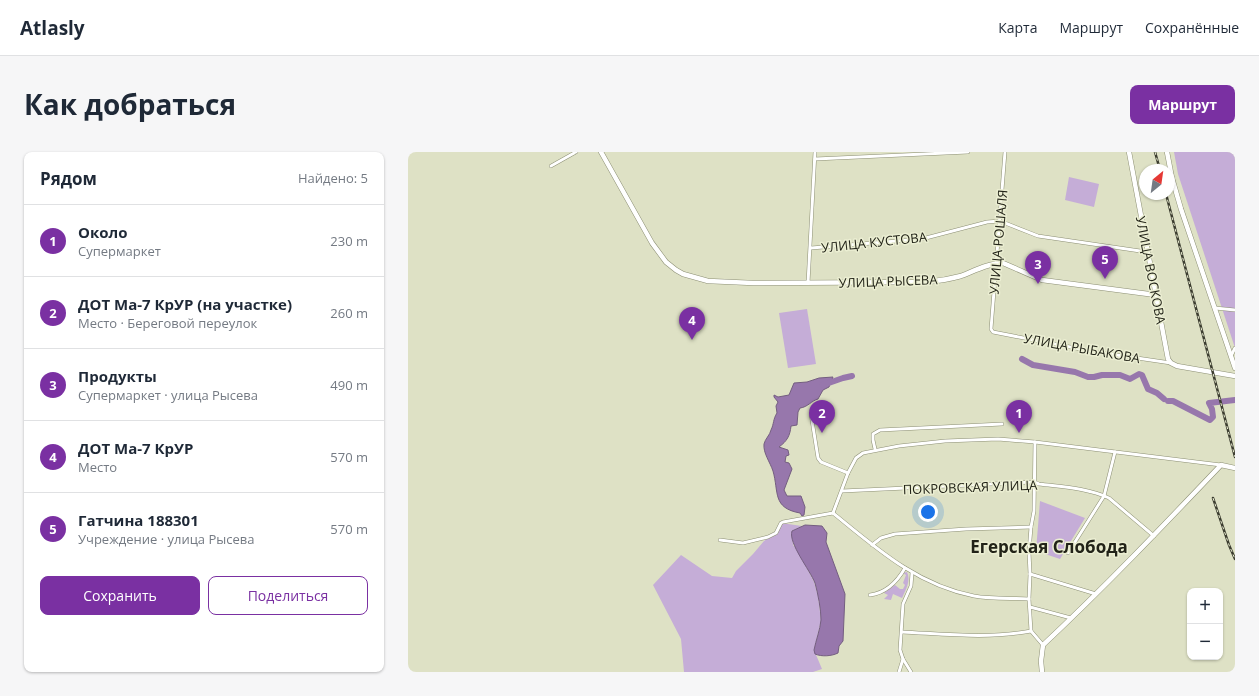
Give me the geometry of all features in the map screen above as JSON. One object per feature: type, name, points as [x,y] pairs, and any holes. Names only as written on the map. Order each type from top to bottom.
[{"type":"main road","name":"УЛИЦА РЫСЕВА","points":[[601,152],[652,243],[671,266],[694,278],[708,281],[728,282],[808,283],[939,281],[996,263]]},
{"type":"main road","name":"УЛИЦА ВОСКОВА","points":[[1129,152],[1168,361]]},
{"type":"main road","points":[[1167,152],[1172,178],[1181,209],[1235,368]]},
{"type":"main road","points":[[996,263],[1003,263],[1042,280],[1156,295]]},
{"type":"main road","points":[[1168,361],[1182,367],[1235,376]]},
{"type":"main road","points":[[1042,672],[1041,661],[1043,645],[1154,536],[1222,465],[1235,468]]},
{"type":"street","points":[[551,166],[576,152]]},
{"type":"street","points":[[808,283],[815,152]]},
{"type":"street","points":[[815,159],[968,152]]},
{"type":"street","name":"УЛИЦА РОШАЛЯ","points":[[993,332],[991,329],[1005,152]]},
{"type":"street","name":"УЛИЦА КУСТОВА","points":[[810,248],[922,240],[987,222],[1000,221],[1038,236],[1147,252]]},
{"type":"street","points":[[1215,308],[1235,310]]},
{"type":"street","name":"УЛИЦА РЫБАКОВА","points":[[993,332],[1096,352],[1168,361]]},
{"type":"street","points":[[1231,356],[1235,348]]},
{"type":"street","points":[[811,414],[818,458],[821,462],[848,473]]},
{"type":"street","points":[[875,450],[873,440],[874,434],[880,430],[1002,424]]},
{"type":"street","points":[[833,513],[848,473],[856,458],[863,453],[899,446],[946,441],[998,439],[1035,442],[1222,465]]},
{"type":"street","points":[[1035,442],[1034,512],[1029,552],[1029,599],[1031,631],[1043,645]]},
{"type":"street","points":[[1068,553],[1104,496],[1115,452]]},
{"type":"street","name":"ПОКРОВСКАЯ УЛИЦА","points":[[842,491],[1034,482],[1101,494],[1109,498],[1154,536]]},
{"type":"street","points":[[720,540],[743,543],[761,539],[776,533],[783,522],[833,513],[872,545],[912,573],[939,586],[976,596],[1029,599]]},
{"type":"street","points":[[872,545],[881,538],[895,534],[966,529],[1031,527]]},
{"type":"street","points":[[870,595],[886,590],[895,583],[905,568]]},
{"type":"street","points":[[911,672],[903,659],[900,650],[903,604],[911,586],[912,573]]},
{"type":"street","points":[[1030,574],[1096,594]]},
{"type":"street","points":[[1030,607],[1071,618]]},
{"type":"street","points":[[902,632],[988,636],[1017,634],[1031,631]]},
{"type":"street","points":[[899,672],[903,659]]},
{"type":"shaded area","points":[[1174,152],[1235,152],[1235,348],[1178,174]]},
{"type":"shaded area","points":[[1069,177],[1099,184],[1094,207],[1065,200]]},
{"type":"shaded area","points":[[807,309],[816,364],[788,368],[779,313]]},
{"type":"shaded area","points":[[833,377],[829,387],[823,390],[818,399],[800,408],[798,412],[797,425],[791,426],[788,438],[779,447],[788,450],[789,455],[786,456],[785,462],[789,463],[792,469],[784,490],[787,496],[801,496],[805,507],[804,515],[802,516],[800,513],[791,511],[785,507],[778,498],[773,471],[764,447],[777,413],[776,406],[778,402],[774,395],[778,397],[789,395],[794,383]]},
{"type":"shaded area","points":[[1040,501],[1085,518],[1060,559],[1036,551]]},
{"type":"shaded area","points":[[781,523],[802,526],[792,531],[793,545],[798,551],[814,582],[818,596],[821,620],[814,650],[822,669],[813,672],[684,672],[681,639],[653,585],[681,555],[712,576],[732,578],[736,571],[764,541],[776,533]]},
{"type":"shaded area","points":[[805,525],[822,526],[827,533],[826,542],[845,594],[843,641],[839,646],[838,653],[833,655],[818,655],[815,654],[814,650],[821,620],[818,597],[815,583],[796,549],[792,536],[792,531]]},
{"type":"shaded area","points":[[907,572],[908,582],[902,598],[893,594],[891,600],[884,599],[888,595],[884,593],[895,585],[900,589],[903,589],[905,585],[903,583],[906,575],[903,573]]},
{"type":"waterway","points":[[1022,359],[1033,365],[1075,372],[1088,377],[1120,375],[1130,379],[1139,374],[1142,375],[1148,389],[1157,393],[1164,399]]},
{"type":"waterway","points":[[823,385],[852,376]]},
{"type":"waterway","points":[[1168,401],[1173,401],[1210,420],[1213,417],[1212,409],[1209,403],[1235,400]]},
{"type":"railway","points":[[1155,152],[1158,164]]},
{"type":"railway","points":[[1168,200],[1235,457]]},
{"type":"railway","points":[[1213,498],[1235,559]]},
{"type":"place","name":"Гатчина 188301","points":[[1105,279]]},
{"type":"place","name":"Продукты","points":[[1038,284]]},
{"type":"place","name":"ДОТ Ма-7 КрУР","points":[[692,340]]},
{"type":"place","name":"ДОТ Ма-7 КрУР (на участке)","points":[[822,433]]},
{"type":"place","name":"Около","points":[[1019,433]]},
{"type":"district","name":"Егерская Слобода","points":[[1049,546]]}]
